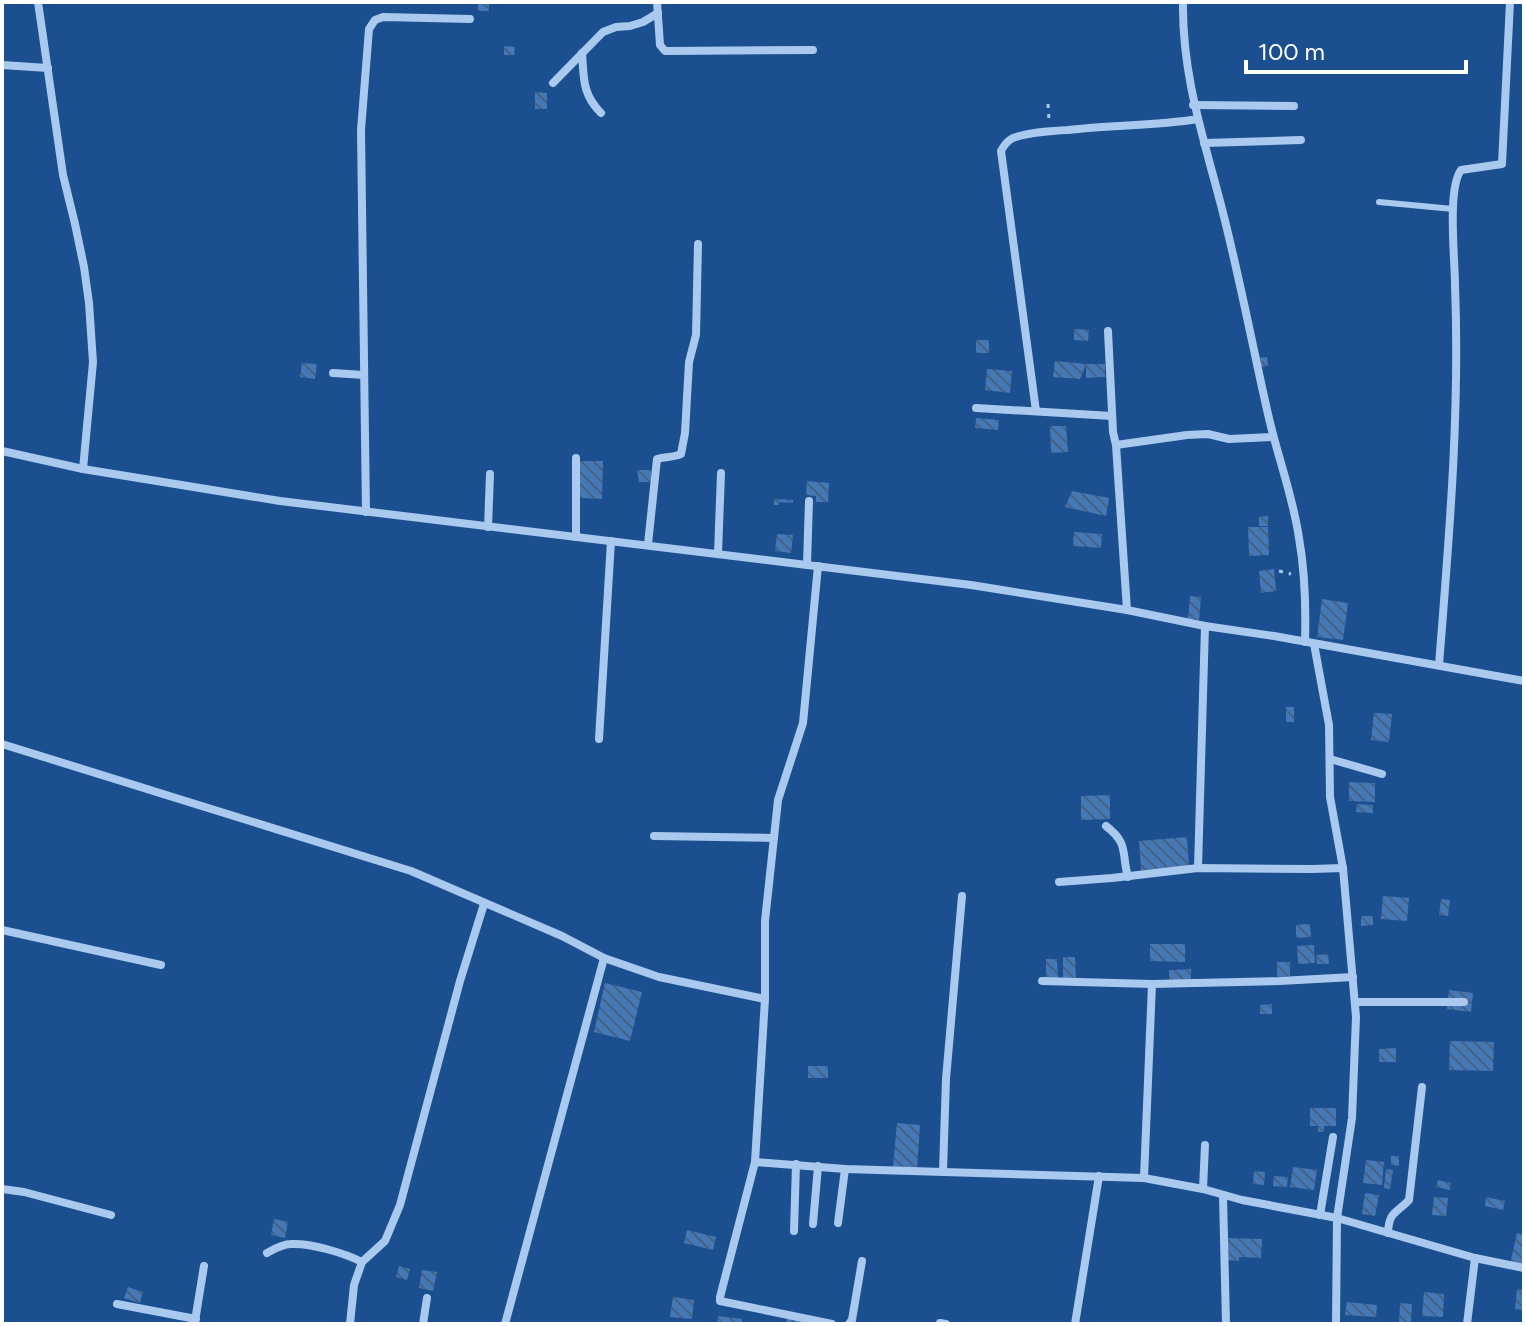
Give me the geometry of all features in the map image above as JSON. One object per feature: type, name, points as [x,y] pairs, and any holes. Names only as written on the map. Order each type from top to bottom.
[{"type":"street","points":[[38,2],[63,175],[89,303],[93,362],[83,469]]},
{"type":"street","points":[[657,2],[660,45],[670,52],[813,50]]},
{"type":"street","points":[[1183,2],[1186,62],[1193,105],[1234,254],[1273,437],[1300,538],[1305,615],[1329,725],[1330,797],[1343,868],[1356,1017],[1352,1118],[1337,1218],[1336,1324]]},
{"type":"street","points":[[1439,665],[1457,419],[1453,209],[1456,181],[1461,170],[1502,164],[1510,2]]},
{"type":"street","points":[[553,83],[603,32],[643,22],[658,13]]},
{"type":"street","points":[[366,512],[361,130],[369,29],[375,20],[383,17],[470,19]]},
{"type":"street","points":[[582,53],[587,96],[601,113]]},
{"type":"street","points":[[2,65],[48,68]]},
{"type":"street","points":[[1193,105],[1294,106]]},
{"type":"street","points":[[1036,411],[1001,151],[1011,139],[1049,131],[1156,125],[1198,119]]},
{"type":"street","points":[[1204,143],[1301,140]]},
{"type":"street","points":[[648,544],[657,459],[674,458],[681,454],[685,433],[689,362],[696,335],[698,244]]},
{"type":"street","points":[[1108,331],[1127,610]]},
{"type":"street","points":[[333,373],[364,375]]},
{"type":"street","points":[[976,408],[1112,416]]},
{"type":"street","points":[[1116,445],[1197,434],[1229,439],[1273,437]]},
{"type":"street","points":[[2,451],[83,469],[280,501],[971,585],[1524,681]]},
{"type":"street","points":[[576,458],[576,537]]},
{"type":"street","points":[[718,554],[721,473]]},
{"type":"street","points":[[488,527],[490,474]]},
{"type":"street","points":[[807,565],[809,501]]},
{"type":"street","points":[[599,739],[611,541]]},
{"type":"street","points":[[818,566],[803,723],[778,800],[765,921],[765,999],[755,1162],[720,1301],[832,1324]]},
{"type":"street","points":[[1198,868],[1205,626]]},
{"type":"street","points":[[2,744],[411,871],[562,936],[604,958],[659,977],[765,999]]},
{"type":"street","points":[[1330,759],[1382,774]]},
{"type":"street","points":[[1106,826],[1118,836],[1123,846],[1128,877]]},
{"type":"street","points":[[654,836],[774,838]]},
{"type":"street","points":[[1059,882],[1198,868],[1343,868]]},
{"type":"street","points":[[943,1171],[946,1079],[962,896]]},
{"type":"street","points":[[350,1324],[354,1285],[362,1262],[385,1241],[400,1205],[460,981],[484,904]]},
{"type":"street","points":[[2,930],[161,965]]},
{"type":"street","points":[[505,1324],[604,958]]},
{"type":"street","points":[[1042,981],[1152,984],[1353,977]]},
{"type":"street","points":[[1144,1178],[1152,984]]},
{"type":"street","points":[[1355,1002],[1464,1002]]},
{"type":"street","points":[[1388,1233],[1389,1220],[1409,1200],[1422,1087]]},
{"type":"street","points":[[1320,1215],[1333,1137]]},
{"type":"street","points":[[1203,1189],[1205,1145]]},
{"type":"street","points":[[755,1162],[845,1169],[1144,1178],[1337,1218],[1475,1258],[1524,1268]]},
{"type":"street","points":[[794,1231],[796,1164]]},
{"type":"street","points":[[813,1224],[818,1166]]},
{"type":"street","points":[[838,1223],[845,1169]]},
{"type":"street","points":[[1075,1324],[1099,1176]]},
{"type":"street","points":[[2,1189],[111,1215]]},
{"type":"street","points":[[1223,1195],[1226,1324]]},
{"type":"street","points":[[267,1253],[290,1243],[333,1251],[362,1262]]},
{"type":"street","points":[[1467,1324],[1475,1258]]},
{"type":"street","points":[[849,1324],[862,1261]]},
{"type":"street","points":[[117,1304],[195,1321],[204,1266]]},
{"type":"street","points":[[423,1324],[427,1298]]},
{"type":"lane","points":[[1379,202],[1453,209]]},
{"type":"path","points":[[1048,104],[1049,131]]},
{"type":"building","points":[[478,3],[489,3],[489,11],[478,11]]},
{"type":"building","points":[[504,46],[515,47],[514,55],[504,55]]},
{"type":"building","points":[[535,92],[547,93],[547,109],[535,109]]},
{"type":"building","points":[[1074,329],[1089,330],[1088,341],[1074,340]]},
{"type":"building","points":[[976,340],[989,340],[989,353],[976,353]]},
{"type":"building","points":[[1267,357],[1268,366],[1260,367],[1259,358]]},
{"type":"building","points":[[1055,361],[1086,364],[1080,379],[1053,377]]},
{"type":"building","points":[[302,363],[317,364],[315,379],[300,377]]},
{"type":"building","points":[[1086,364],[1105,364],[1105,377],[1086,378]]},
{"type":"building","points":[[987,369],[1012,371],[1010,393],[985,390]]},
{"type":"building","points":[[976,418],[999,420],[998,430],[975,428]]},
{"type":"building","points":[[1050,426],[1066,426],[1068,452],[1051,453]]},
{"type":"building","points":[[580,461],[603,461],[602,499],[579,498]]},
{"type":"building","points":[[637,470],[651,470],[651,482],[639,482]]},
{"type":"building","points":[[807,481],[829,483],[828,502],[816,502],[816,496],[806,495]]},
{"type":"building","points":[[1072,491],[1109,498],[1106,516],[1065,507]]},
{"type":"building","points":[[774,499],[793,500],[793,503],[779,502],[779,505],[774,505]]},
{"type":"building","points":[[1268,516],[1268,526],[1259,526],[1259,517]]},
{"type":"building","points":[[1248,527],[1268,527],[1269,555],[1249,556]]},
{"type":"building","points":[[1074,532],[1102,534],[1101,548],[1073,546]]},
{"type":"building","points":[[777,534],[793,535],[791,553],[775,551]]},
{"type":"building","points":[[1274,569],[1276,591],[1261,593],[1259,571]]},
{"type":"building","points":[[1190,596],[1201,597],[1199,620],[1188,619]]},
{"type":"building","points":[[1322,599],[1348,603],[1343,640],[1317,637]]},
{"type":"building","points":[[1286,707],[1294,707],[1294,722],[1286,722]]},
{"type":"building","points":[[1374,713],[1392,714],[1389,742],[1371,740]]},
{"type":"building","points":[[1349,782],[1375,783],[1375,802],[1349,801]]},
{"type":"building","points":[[1110,795],[1110,819],[1081,820],[1081,796]]},
{"type":"building","points":[[1357,804],[1373,805],[1373,813],[1356,812]]},
{"type":"building","points":[[1187,837],[1189,867],[1141,870],[1139,841]]},
{"type":"building","points":[[1383,896],[1409,898],[1407,921],[1381,919]]},
{"type":"building","points":[[1441,899],[1450,900],[1448,916],[1439,915]]},
{"type":"building","points":[[1361,916],[1373,916],[1373,925],[1361,926]]},
{"type":"building","points":[[1310,924],[1311,937],[1296,938],[1296,925]]},
{"type":"building","points":[[1150,944],[1185,944],[1185,962],[1150,961]]},
{"type":"building","points":[[1314,945],[1315,963],[1298,964],[1297,946]]},
{"type":"building","points":[[1328,954],[1329,964],[1317,964],[1316,955]]},
{"type":"building","points":[[1063,957],[1075,957],[1076,980],[1063,980]]},
{"type":"building","points":[[1046,959],[1057,959],[1058,979],[1046,979]]},
{"type":"building","points":[[1277,962],[1290,962],[1290,976],[1277,977]]},
{"type":"building","points":[[1191,969],[1191,980],[1169,981],[1169,970]]},
{"type":"building","points":[[605,983],[642,992],[630,1041],[594,1032]]},
{"type":"building","points":[[1449,990],[1473,993],[1471,1012],[1447,1009]]},
{"type":"building","points":[[1272,1004],[1272,1014],[1260,1014],[1260,1005]]},
{"type":"building","points":[[1450,1041],[1494,1042],[1493,1071],[1449,1070]]},
{"type":"building","points":[[1396,1048],[1396,1062],[1379,1062],[1379,1049]]},
{"type":"building","points":[[808,1066],[828,1066],[828,1078],[808,1078]]},
{"type":"building","points":[[1310,1108],[1336,1108],[1336,1126],[1324,1126],[1324,1132],[1318,1132],[1318,1126],[1310,1126]]},
{"type":"building","points":[[897,1123],[920,1125],[917,1169],[893,1167]]},
{"type":"building","points":[[1391,1156],[1399,1156],[1399,1166],[1391,1165]]},
{"type":"building","points":[[1366,1160],[1384,1162],[1382,1185],[1363,1183]]},
{"type":"building","points":[[1293,1167],[1317,1170],[1314,1190],[1290,1187]]},
{"type":"building","points":[[1386,1169],[1393,1170],[1390,1189],[1384,1188]]},
{"type":"building","points":[[1254,1171],[1265,1172],[1264,1185],[1253,1184]]},
{"type":"building","points":[[1274,1176],[1288,1177],[1287,1187],[1273,1186]]},
{"type":"building","points":[[1438,1180],[1451,1183],[1450,1190],[1436,1187]]},
{"type":"building","points":[[1365,1193],[1379,1195],[1375,1216],[1362,1214]]},
{"type":"building","points":[[1434,1197],[1448,1198],[1446,1216],[1432,1215]]},
{"type":"building","points":[[1486,1197],[1505,1201],[1503,1210],[1485,1206]]},
{"type":"building","points":[[274,1219],[288,1222],[285,1238],[271,1235]]},
{"type":"building","points":[[687,1230],[716,1237],[713,1250],[684,1243]]},
{"type":"building","points":[[1517,1233],[1524,1235],[1523,1267],[1510,1264]]},
{"type":"building","points":[[1227,1238],[1262,1239],[1261,1258],[1226,1260]]},
{"type":"building","points":[[399,1266],[410,1269],[407,1280],[396,1277]]},
{"type":"building","points":[[422,1270],[437,1272],[433,1291],[419,1288]]},
{"type":"building","points":[[128,1287],[143,1292],[140,1303],[124,1298]]},
{"type":"building","points":[[1517,1289],[1524,1290],[1524,1310],[1515,1309]]},
{"type":"building","points":[[1424,1292],[1444,1294],[1443,1317],[1422,1316]]},
{"type":"building","points":[[673,1297],[694,1300],[692,1319],[670,1317]]},
{"type":"building","points":[[1347,1302],[1377,1305],[1376,1317],[1345,1315]]},
{"type":"building","points":[[1400,1303],[1412,1304],[1411,1322],[1399,1322]]},
{"type":"building","points":[[788,1314],[807,1317],[806,1324],[786,1324]]},
{"type":"building","points":[[718,1316],[742,1319],[742,1324],[717,1324]]}]
